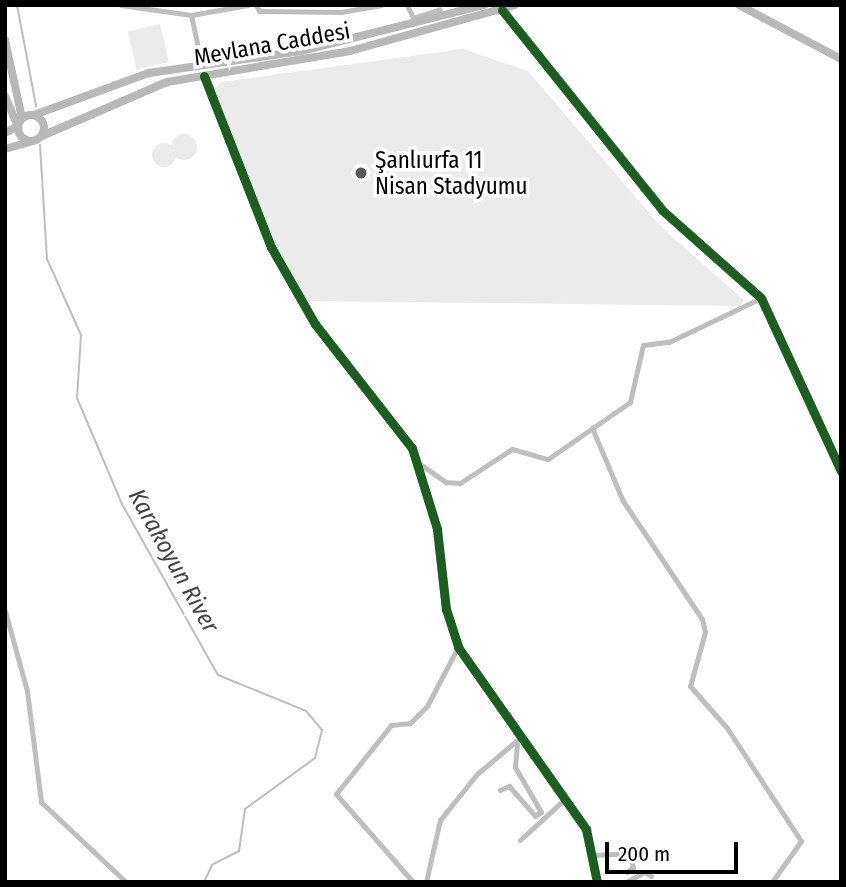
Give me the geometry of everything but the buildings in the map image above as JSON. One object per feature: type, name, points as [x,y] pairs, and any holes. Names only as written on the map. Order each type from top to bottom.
[{"type":"main road","points":[[5,132],[34,115],[149,73],[203,72],[443,10],[484,5]]},
{"type":"main road","name":"Mevlana Caddesi","points":[[31,141],[138,91],[203,72],[350,51],[515,5]]},
{"type":"main road","points":[[739,5],[841,59]]},
{"type":"main road","points":[[5,40],[20,122]]},
{"type":"main road","points":[[203,72],[271,247],[315,324],[420,464],[458,647],[520,738],[566,799],[594,855],[597,882]]},
{"type":"main road","points":[[5,96],[31,141],[5,149]]},
{"type":"main road","points":[[34,115],[44,124],[42,136]]},
{"type":"street","points":[[121,5],[191,15],[212,8],[248,5]]},
{"type":"street","points":[[256,5],[259,11],[381,5]]},
{"type":"street","points":[[407,5],[413,18],[443,10]]},
{"type":"street","points":[[502,10],[662,210],[761,298],[841,471]]},
{"type":"street","points":[[191,15],[203,72]]},
{"type":"street","points":[[420,464],[446,482],[460,483],[512,449],[548,459],[635,394],[643,345],[669,342],[761,298]]},
{"type":"street","points":[[592,428],[623,500],[702,619],[705,632],[690,686],[727,728],[801,841],[772,882]]},
{"type":"street","points":[[5,611],[27,691],[41,802],[126,882]]},
{"type":"street","points":[[414,882],[336,794],[391,725],[410,723],[427,706],[458,647]]},
{"type":"street","points":[[500,790],[509,786],[535,816],[541,812],[515,767],[520,738]]},
{"type":"street","points":[[426,882],[440,820],[477,774],[520,738]]},
{"type":"street","points":[[520,839],[566,799]]},
{"type":"street","points":[[594,855],[628,853],[633,867],[628,872]]},
{"type":"street","points":[[626,882],[645,872],[651,876]]},
{"type":"shaded area","points":[[160,24],[169,62],[137,69],[128,31]]},
{"type":"shaded area","points":[[463,49],[528,71],[662,228],[744,300],[740,306],[307,301],[277,255],[215,89],[221,82]]},
{"type":"shaded area","points":[[184,134],[193,138],[197,147],[193,156],[184,160],[175,156],[171,147],[175,138]]},
{"type":"shaded area","points":[[159,143],[169,143],[176,150],[176,160],[169,167],[159,167],[152,160],[152,150]]},
{"type":"waterway","name":"Karakoyun River","points":[[17,5],[36,106]]},
{"type":"waterway","name":"Karakoyun River","points":[[40,145],[47,259],[81,335],[77,398],[122,504],[218,675],[306,711],[322,730],[315,758],[245,809],[239,851],[212,865],[204,882]]},
{"type":"cycle path","points":[[502,10],[662,210],[761,298],[841,471]]},
{"type":"cycle path","points":[[204,76],[271,247],[315,324],[412,448],[437,529],[446,609],[458,647],[586,829],[597,882]]},
{"type":"place","name":"Şanlıurfa 11 Nisan Stadyumu","points":[[361,173]]}]
